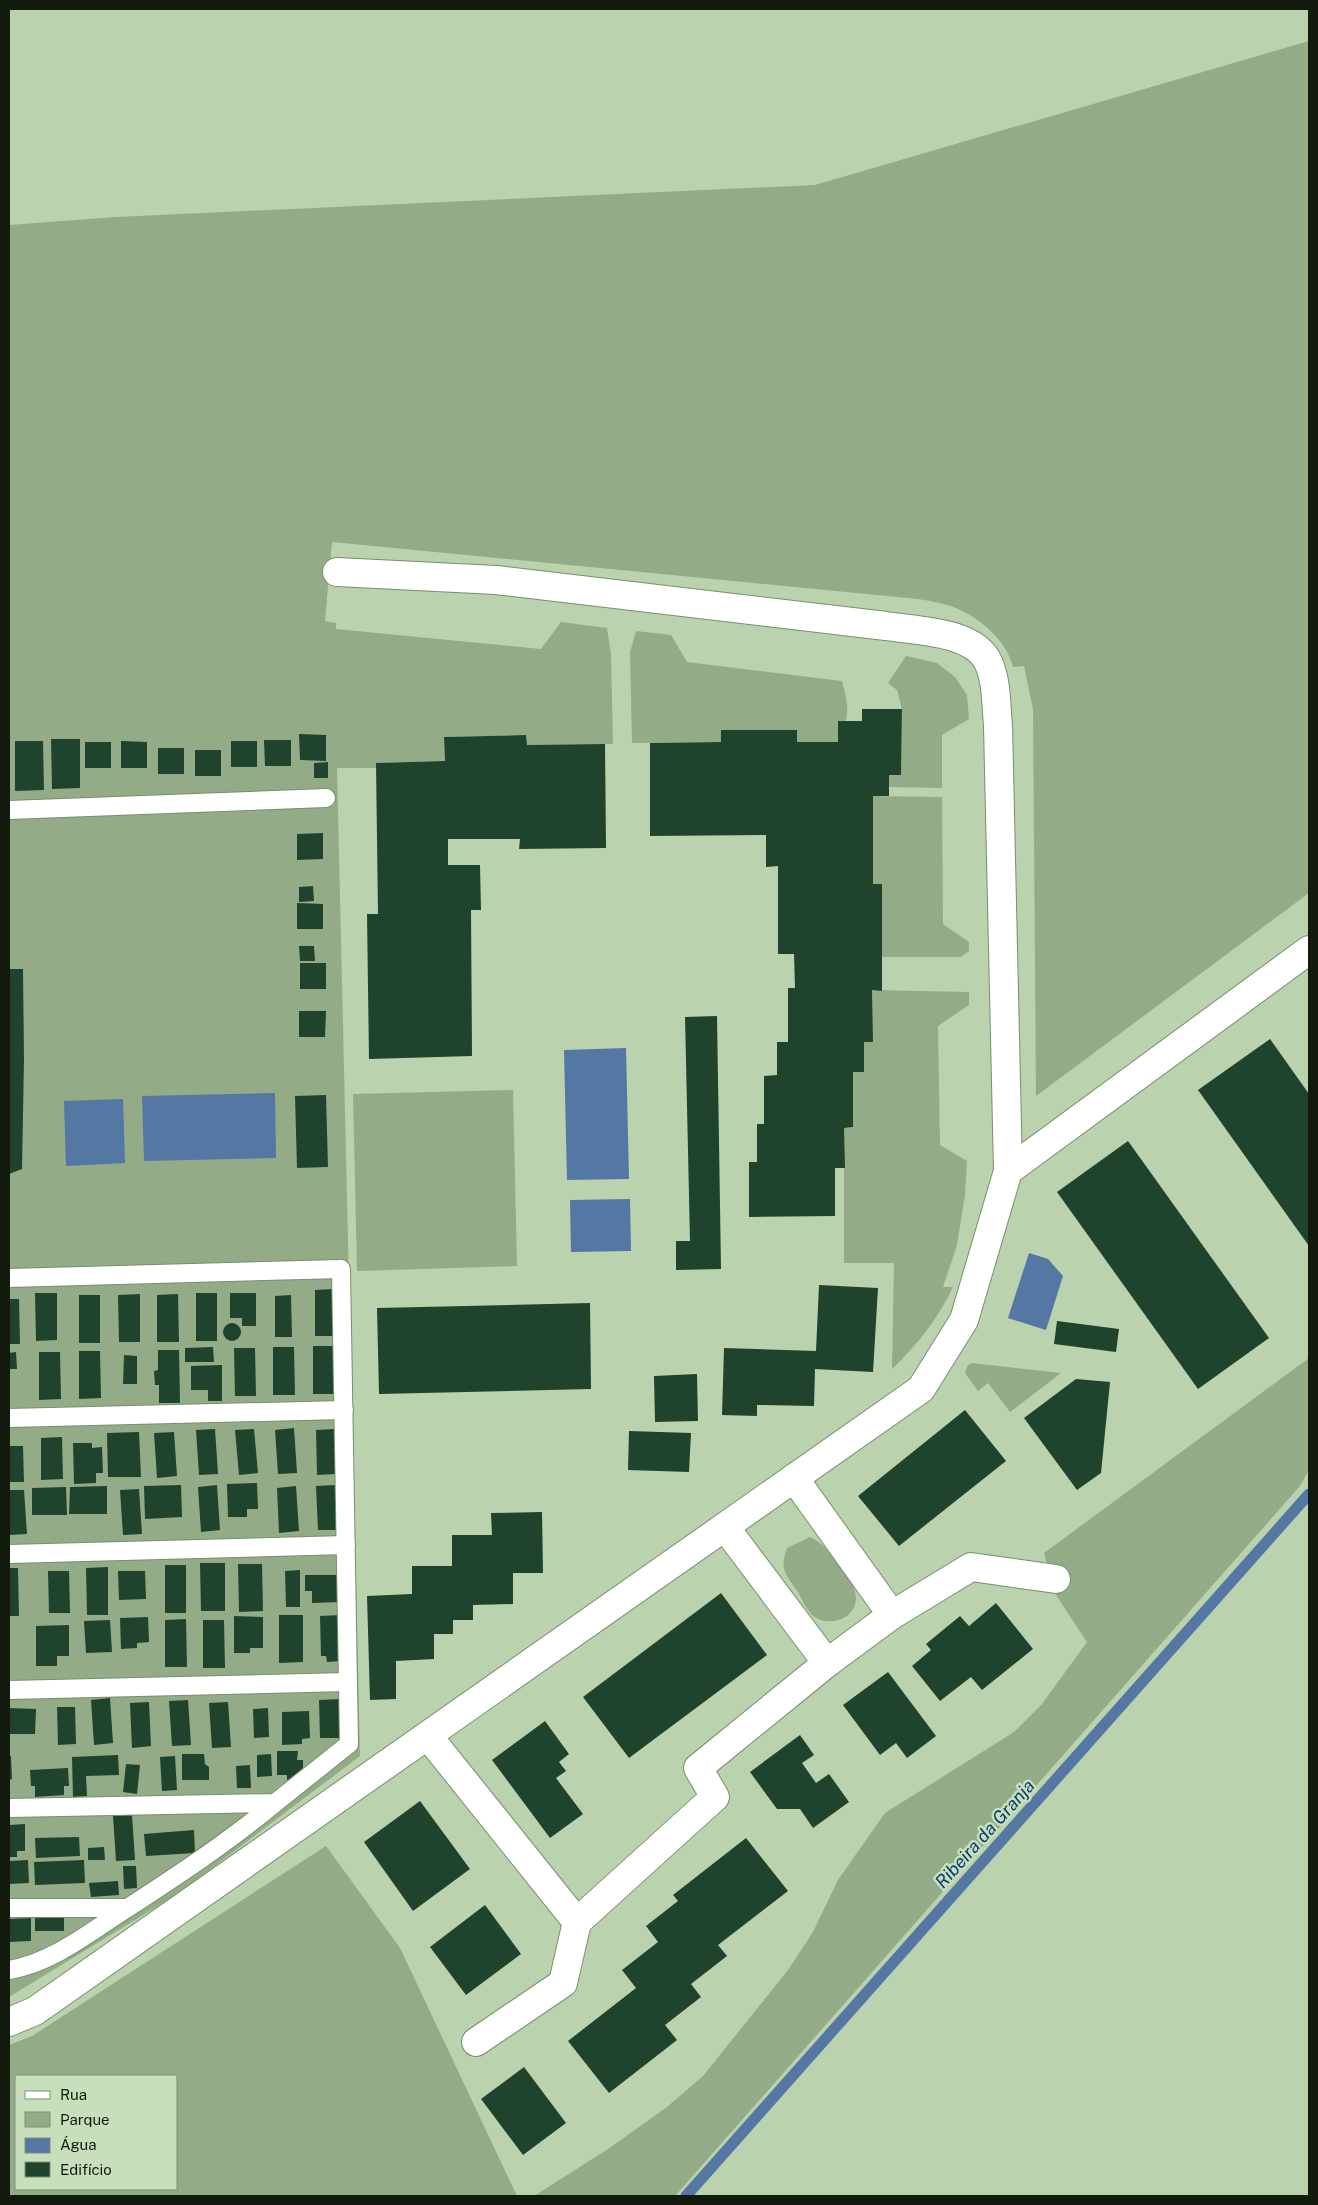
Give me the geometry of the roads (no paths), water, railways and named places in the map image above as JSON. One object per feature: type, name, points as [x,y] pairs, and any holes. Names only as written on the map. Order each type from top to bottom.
[{"type":"street","points":[[9,2022],[35,2011],[921,1389],[964,1320],[1008,1171],[998,725],[994,682],[989,664],[982,651],[970,643],[948,635],[886,626],[496,580],[337,572]]},
{"type":"street","points":[[1008,1171],[1309,950]]},
{"type":"street","points":[[794,1478],[892,1615]]},
{"type":"street","points":[[725,1527],[827,1663]]},
{"type":"street","points":[[476,2042],[563,1983],[577,1922],[715,1797],[698,1768],[827,1663],[892,1615],[971,1567],[1056,1579]]},
{"type":"street","points":[[428,1736],[577,1922]]},
{"type":"lane","points":[[9,810],[326,798]]},
{"type":"lane","points":[[9,1278],[342,1269],[349,1744],[202,1860],[44,1960],[9,1970]]},
{"type":"lane","points":[[9,1418],[344,1410]]},
{"type":"lane","points":[[9,1554],[346,1545]]},
{"type":"lane","points":[[9,1690],[348,1682]]},
{"type":"lane","points":[[9,1808],[275,1803]]},
{"type":"lane","points":[[9,1908],[127,1908]]},
{"type":"water","points":[[626,1048],[629,1179],[567,1180],[564,1050]]},
{"type":"water","points":[[275,1093],[276,1158],[144,1161],[142,1096]]},
{"type":"water","points":[[123,1099],[125,1163],[66,1166],[64,1101]]},
{"type":"water","points":[[630,1199],[631,1251],[571,1252],[570,1200]]},
{"type":"water","points":[[1029,1253],[1048,1259],[1063,1276],[1046,1330],[1008,1318]]},
{"type":"waterway","name":"Ribeira da Granja","points":[[686,2196],[1309,1494]]}]
